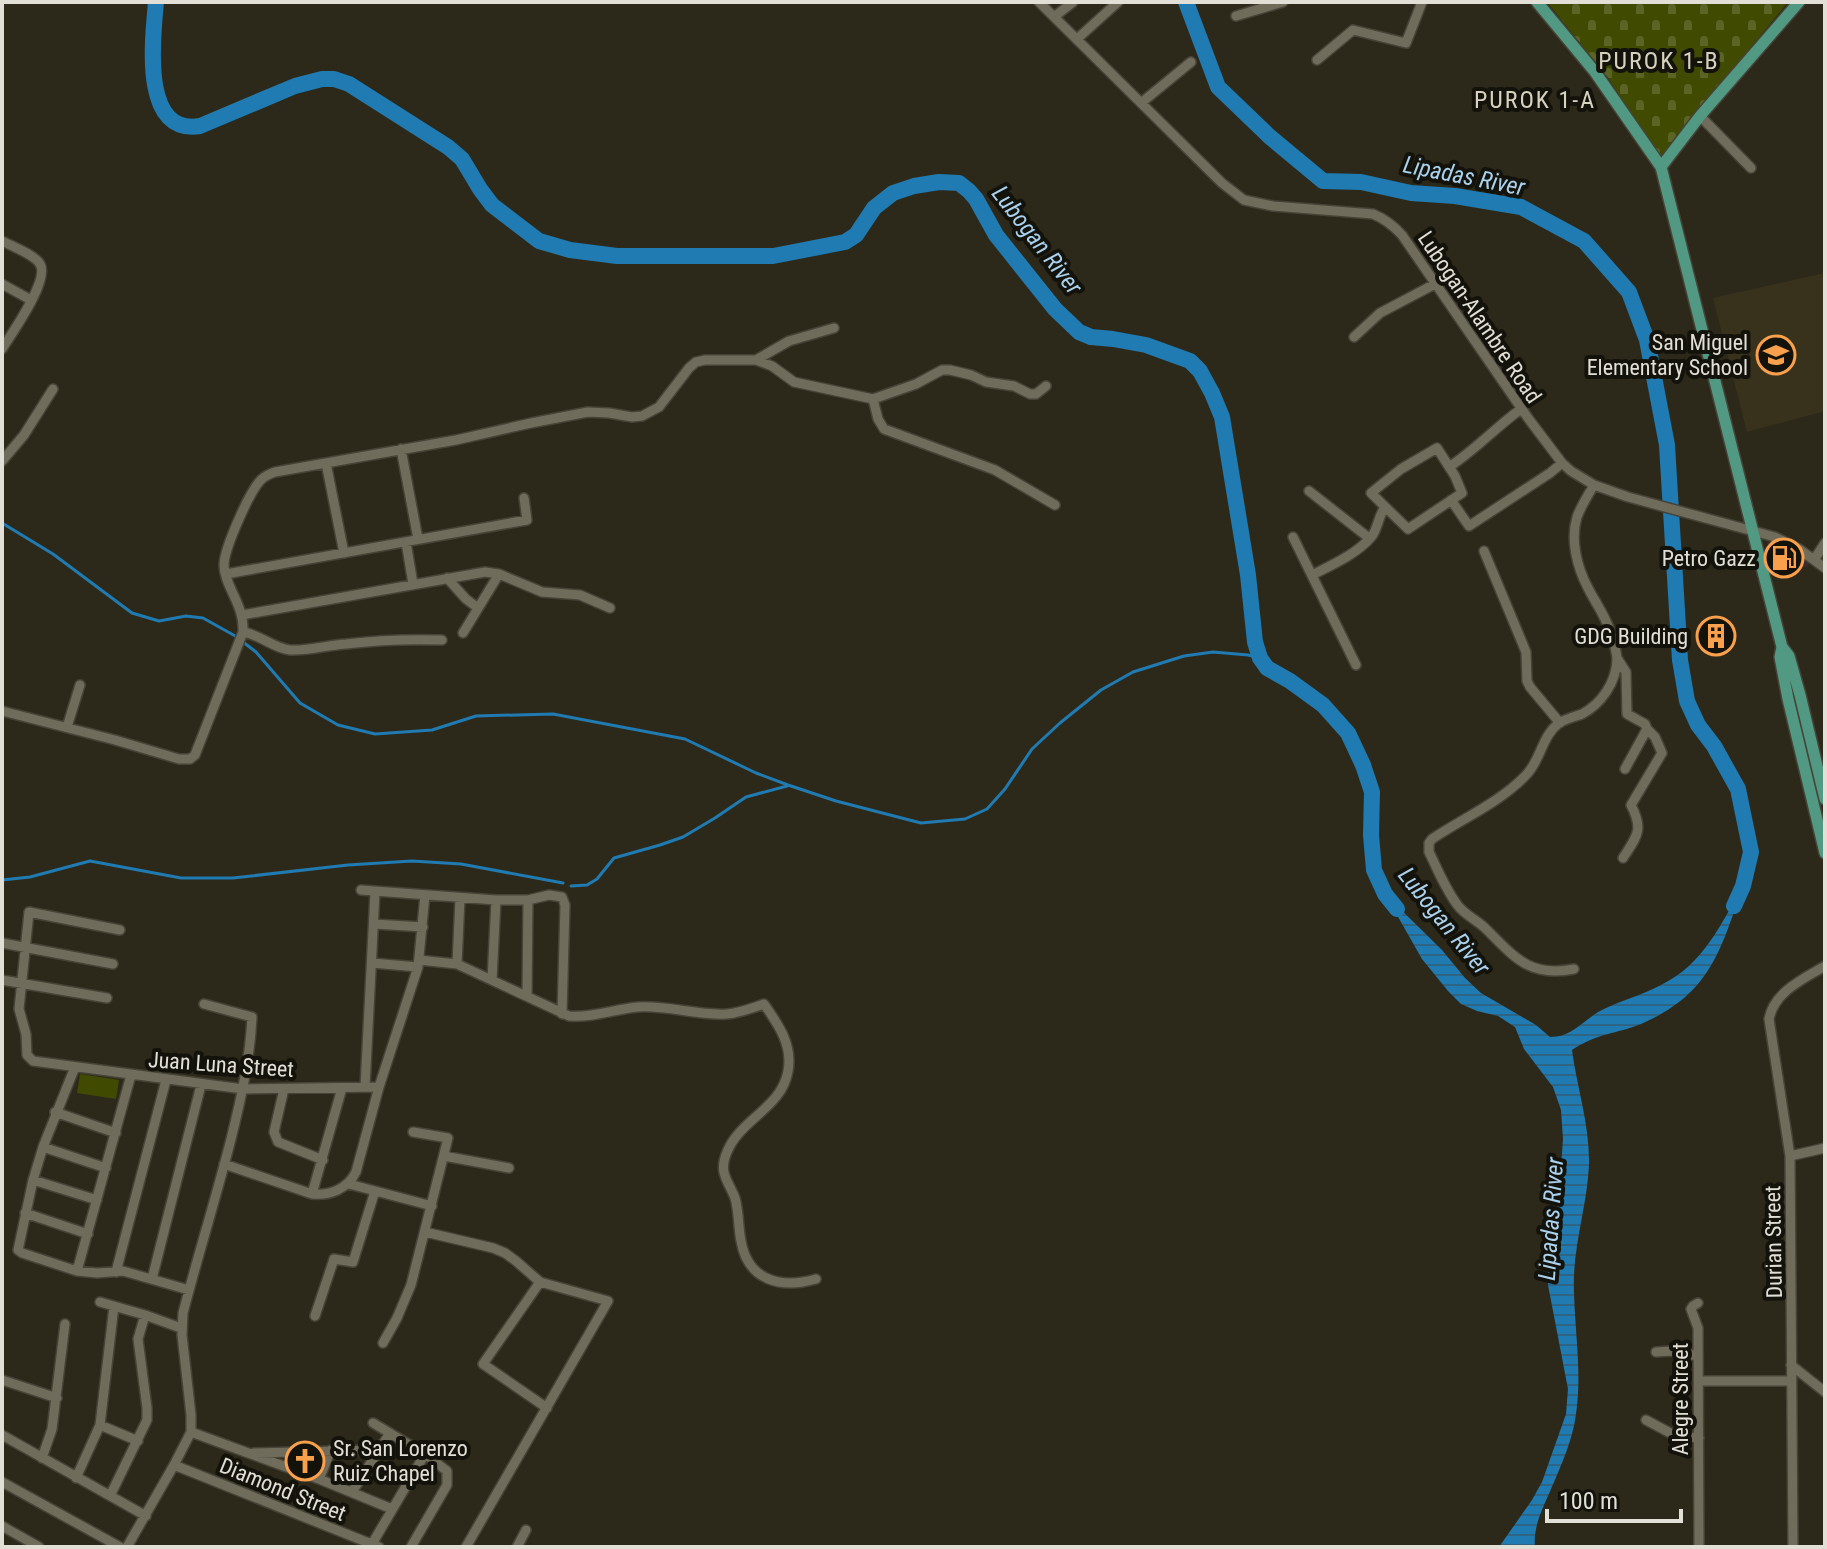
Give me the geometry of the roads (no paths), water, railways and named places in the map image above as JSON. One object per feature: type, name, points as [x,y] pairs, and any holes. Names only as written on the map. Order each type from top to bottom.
[{"type":"main road","points":[[1537,2],[1595,72],[1661,167],[1782,647],[1789,656],[1825,799]]},
{"type":"main road","points":[[1661,167],[1700,116],[1799,2]]},
{"type":"main road","points":[[1782,647],[1780,657],[1788,699],[1825,853]]},
{"type":"street","name":"Lubogan-Alambre Road","points":[[1039,2],[1222,183],[1244,200],[1273,206],[1373,214],[1394,226],[1521,409],[1562,463],[1581,478],[1647,503],[1784,541],[1825,568]]},
{"type":"street","points":[[1054,17],[1073,2]]},
{"type":"street","points":[[1077,39],[1118,2]]},
{"type":"street","points":[[1236,16],[1283,2]]},
{"type":"street","points":[[1317,60],[1353,30],[1406,43],[1422,2]]},
{"type":"street","points":[[1141,103],[1191,62]]},
{"type":"street","points":[[1700,116],[1751,168]]},
{"type":"street","points":[[2,241],[37,259],[43,273],[31,300],[7,332],[2,349]]},
{"type":"street","points":[[2,284],[31,300]]},
{"type":"street","points":[[1354,337],[1380,313],[1435,284]]},
{"type":"street","points":[[756,360],[789,341],[834,328]]},
{"type":"street","points":[[2,711],[179,759],[190,759],[198,750],[243,632],[242,615],[224,564],[245,508],[259,482],[268,474],[478,436],[588,412],[642,416],[659,407],[682,375],[696,362],[705,360],[756,360],[772,366],[794,382],[873,399],[916,384],[942,370],[1014,386],[1030,394],[1036,394],[1046,386]]},
{"type":"street","points":[[2,461],[24,435],[53,389]]},
{"type":"street","points":[[873,399],[884,429],[995,470],[1055,505]]},
{"type":"street","points":[[1449,467],[1472,452],[1521,409]]},
{"type":"street","points":[[1437,448],[1449,467],[1462,493],[1408,529],[1371,493],[1437,448]]},
{"type":"street","points":[[401,449],[418,539]]},
{"type":"street","points":[[326,463],[344,553]]},
{"type":"street","points":[[1451,500],[1469,526],[1562,463]]},
{"type":"street","points":[[1594,485],[1577,518],[1574,541],[1584,578],[1607,622],[1617,658],[1626,672],[1627,714],[1645,724],[1662,753],[1631,805],[1638,818],[1638,834],[1623,858]]},
{"type":"street","points":[[1309,491],[1369,538]]},
{"type":"street","points":[[226,574],[527,520],[524,498]]},
{"type":"street","points":[[1312,575],[1341,559],[1374,534],[1377,520],[1385,507]]},
{"type":"street","points":[[1293,537],[1356,665]]},
{"type":"street","points":[[406,542],[413,584]]},
{"type":"street","points":[[1814,560],[1825,543]]},
{"type":"street","points":[[1484,551],[1526,652],[1527,681],[1560,723]]},
{"type":"street","points":[[242,615],[485,572],[499,574],[542,592],[573,593],[610,608]]},
{"type":"street","points":[[463,633],[499,574]]},
{"type":"street","points":[[447,578],[478,608]]},
{"type":"street","points":[[243,632],[260,636],[282,649],[298,650],[368,641],[442,640]]},
{"type":"street","points":[[1574,969],[1544,971],[1509,953],[1461,909],[1428,847],[1432,839],[1518,783],[1537,760],[1547,736],[1560,723],[1598,702],[1614,677],[1617,658]]},
{"type":"street","points":[[67,727],[80,685]]},
{"type":"street","points":[[1625,769],[1647,729]]},
{"type":"street","points":[[361,890],[496,900],[562,897],[562,1014]]},
{"type":"street","points":[[365,1087],[375,892]]},
{"type":"street","points":[[349,1184],[356,1172],[418,964],[425,895]]},
{"type":"street","points":[[457,964],[460,898]]},
{"type":"street","points":[[492,980],[496,900]]},
{"type":"street","points":[[527,996],[528,900]]},
{"type":"street","points":[[22,983],[29,912],[120,930]]},
{"type":"street","points":[[374,924],[423,927]]},
{"type":"street","points":[[2,943],[113,964]]},
{"type":"street","points":[[372,963],[457,964],[562,1014],[582,1017],[654,1007],[727,1014],[764,1004],[785,1037],[789,1070],[784,1085],[773,1101],[733,1139],[725,1156],[724,1176],[734,1198],[741,1244],[747,1259],[757,1271],[771,1281],[783,1284],[800,1284],[816,1279]]},
{"type":"street","name":"Durian Street","points":[[1793,1547],[1790,1156],[1771,1038],[1770,1011],[1780,995],[1825,966]]},
{"type":"street","points":[[2,980],[107,998]]},
{"type":"street","name":"Juan Luna Street","points":[[22,983],[19,1009],[27,1051],[29,1059],[38,1063],[243,1089],[379,1087]]},
{"type":"street","points":[[127,1547],[191,1432],[181,1328],[183,1313],[224,1164],[250,1052],[252,1017],[204,1004]]},
{"type":"street","points":[[75,1067],[55,1112],[33,1180],[18,1244],[20,1252],[77,1271],[123,1271],[189,1290]]},
{"type":"street","points":[[77,1271],[131,1075]]},
{"type":"street","points":[[116,1272],[166,1080]]},
{"type":"street","points":[[152,1279],[201,1085]]},
{"type":"street","points":[[312,1194],[342,1088]]},
{"type":"street","points":[[284,1089],[275,1139],[323,1160]]},
{"type":"street","points":[[55,1112],[116,1133]]},
{"type":"street","points":[[383,1343],[405,1300],[448,1138],[413,1132]]},
{"type":"street","points":[[43,1147],[106,1168]]},
{"type":"street","points":[[1790,1156],[1825,1148]]},
{"type":"street","points":[[444,1156],[509,1168]]},
{"type":"street","points":[[224,1164],[312,1194],[327,1193],[349,1184],[432,1206]]},
{"type":"street","points":[[33,1180],[97,1200]]},
{"type":"street","points":[[315,1316],[334,1259],[353,1262],[375,1191]]},
{"type":"street","points":[[25,1213],[88,1234]]},
{"type":"street","points":[[425,1232],[505,1253],[540,1282],[608,1301],[466,1547]]},
{"type":"street","points":[[540,1282],[483,1364],[547,1408]]},
{"type":"street","points":[[100,1302],[181,1328]]},
{"type":"street","name":"Alegre Street","points":[[1698,1303],[1691,1309],[1698,1328],[1699,1547]]},
{"type":"street","points":[[76,1478],[100,1425],[114,1306]]},
{"type":"street","points":[[110,1496],[138,1441],[147,1414],[138,1339],[145,1315]]},
{"type":"street","points":[[42,1458],[51,1436],[65,1324]]},
{"type":"street","points":[[1656,1352],[1671,1351],[1698,1356]]},
{"type":"street","points":[[1791,1365],[1825,1392]]},
{"type":"street","points":[[2,1380],[57,1398]]},
{"type":"street","points":[[1699,1381],[1791,1381]]},
{"type":"street","points":[[1646,1420],[1674,1435],[1699,1438]]},
{"type":"street","points":[[373,1423],[447,1471],[448,1480],[411,1547]]},
{"type":"street","points":[[100,1425],[138,1441]]},
{"type":"street","points":[[191,1432],[392,1509]]},
{"type":"street","points":[[352,1492],[390,1433]]},
{"type":"street","points":[[2,1435],[146,1516]]},
{"type":"street","points":[[319,1479],[331,1450]]},
{"type":"street","points":[[247,1453],[379,1450]]},
{"type":"street","points":[[375,1546],[392,1509],[425,1454]]},
{"type":"street","name":"Diamond Street","points":[[174,1465],[375,1546]]},
{"type":"street","points":[[2,1482],[120,1547]]},
{"type":"street","points":[[2,1526],[27,1544],[39,1547]]},
{"type":"street","points":[[517,1547],[526,1530]]},
{"type":"water","points":[[1743,886],[1719,951],[1698,985],[1664,1012],[1641,1024],[1598,1037],[1572,1050],[1589,1150],[1586,1197],[1574,1276],[1578,1368],[1576,1414],[1566,1452],[1539,1517],[1535,1547],[1499,1547],[1542,1482],[1566,1414],[1568,1389],[1548,1285],[1548,1261],[1560,1182],[1563,1139],[1561,1110],[1553,1087],[1524,1049],[1515,1027],[1498,1016],[1461,1004],[1448,991],[1422,959],[1385,894],[1481,993],[1536,1025],[1550,1037],[1570,1032],[1598,1012],[1653,989],[1689,966],[1710,942]]},
{"type":"waterway","name":"Lubogan River","points":[[156,2],[154,81],[167,116],[181,125],[200,126],[295,86],[334,79],[349,84],[448,147],[462,159],[492,205],[539,241],[570,250],[617,256],[773,256],[845,242],[856,235],[874,208],[893,193],[939,182],[959,183],[976,199],[996,235],[1055,309],[1079,332],[1091,337],[1146,345],[1190,361],[1200,371],[1222,417],[1248,575],[1255,642],[1260,658],[1267,668],[1323,705],[1348,733],[1372,792],[1374,870],[1385,894],[1397,909]]},
{"type":"waterway","name":"Lipadas River","points":[[1186,2],[1218,87],[1270,137],[1323,181],[1361,182],[1411,193],[1455,196],[1521,207],[1584,241],[1629,292],[1647,340],[1667,445],[1680,660],[1687,701],[1698,725],[1714,746],[1738,789],[1751,852],[1743,886],[1734,906]]},
{"type":"waterway","points":[[2,523],[53,554],[132,613],[159,621],[186,616],[203,618],[237,637]]},
{"type":"waterway","points":[[243,642],[256,652],[300,703],[338,725],[375,734],[432,730],[476,716],[553,714],[685,739],[788,785],[921,823],[965,819],[987,809],[1032,749],[1101,690],[1133,672],[1184,656],[1213,652],[1260,658]]},
{"type":"waterway","points":[[571,886],[587,885],[597,879],[614,858],[683,837],[746,797],[787,786]]},
{"type":"waterway","points":[[2,880],[30,877],[90,861],[181,878],[233,878],[412,861],[461,864],[563,883]]},
{"type":"place","name":"San Miguel Elementary School","points":[[1776,355]]},
{"type":"place","name":"Petro Gazz","points":[[1784,558]]},
{"type":"place","name":"GDG Building","points":[[1716,636]]},
{"type":"place","name":"Sr. San Lorenzo Ruiz Chapel","points":[[305,1461]]},
{"type":"district","name":"PUROK 1-B","points":[[1659,61]]},
{"type":"district","name":"PUROK 1-A","points":[[1535,100]]}]
